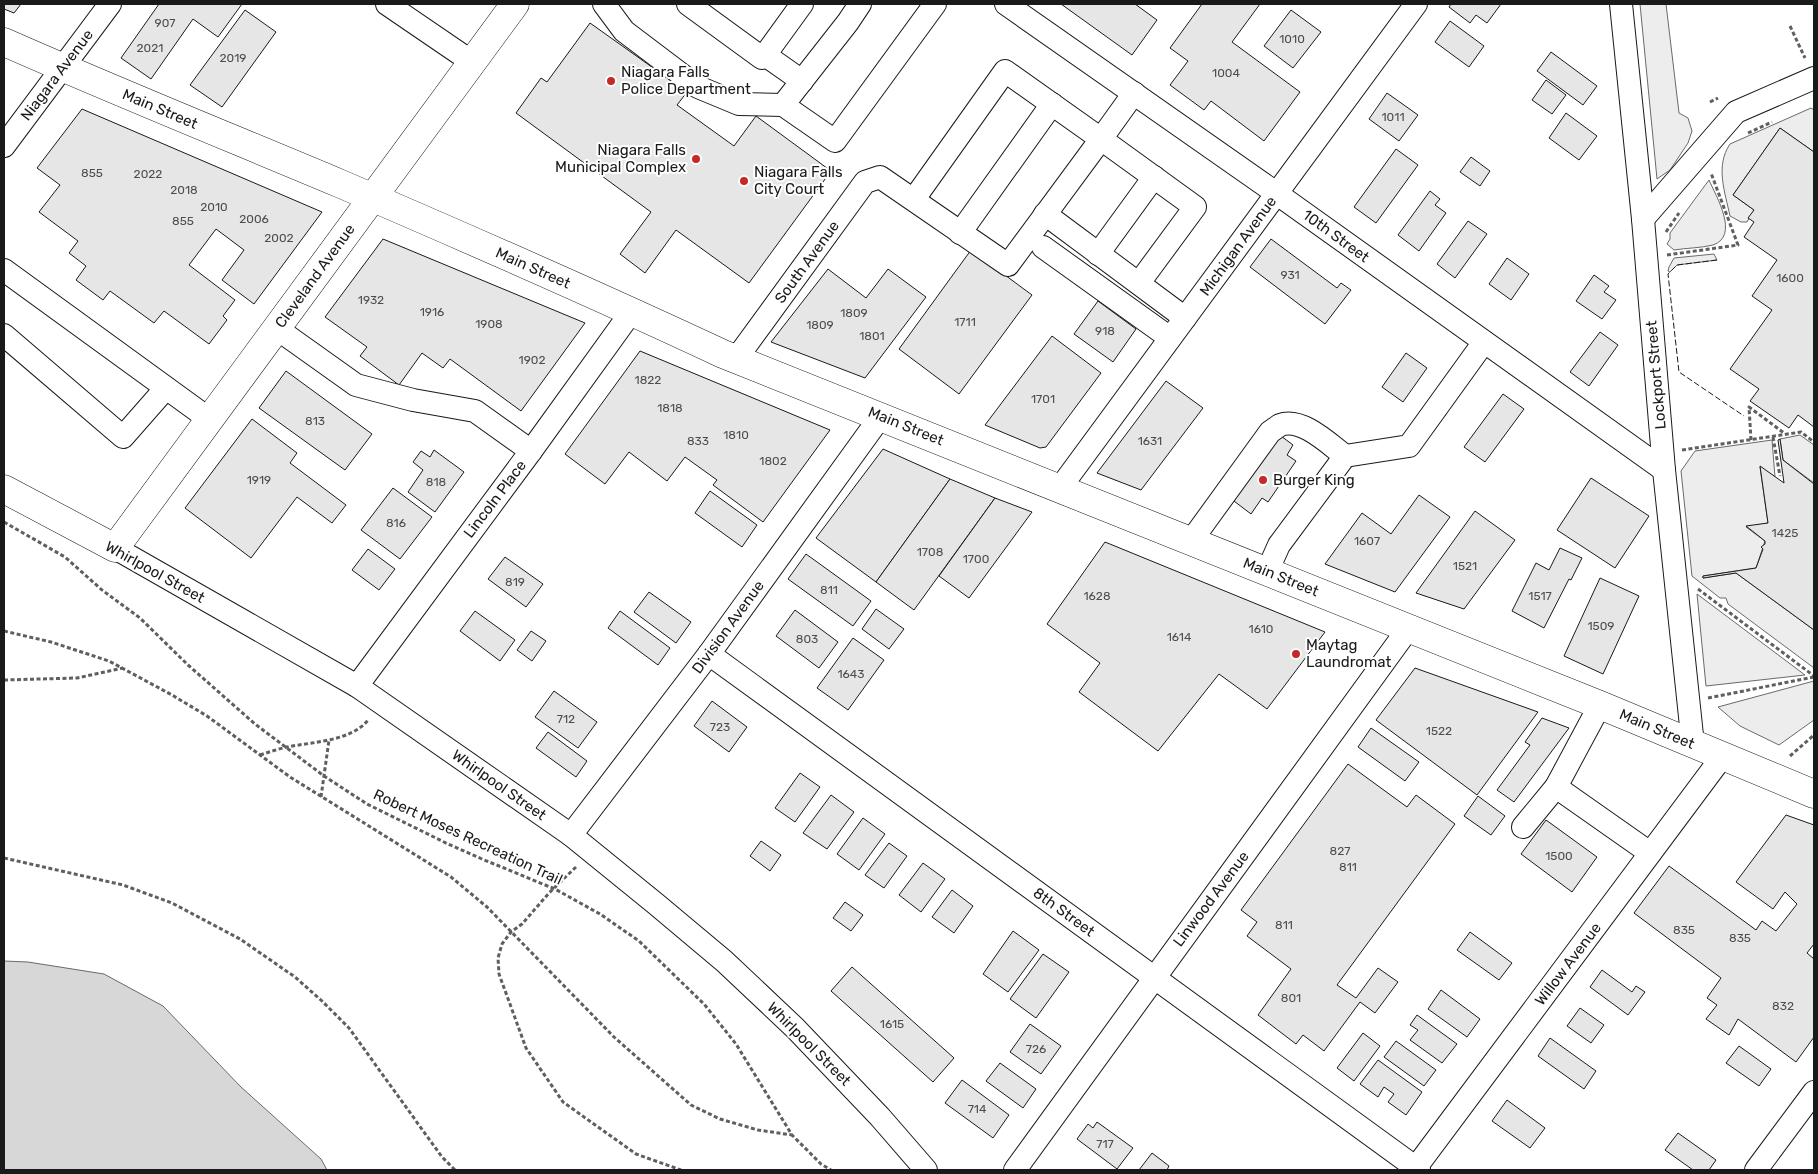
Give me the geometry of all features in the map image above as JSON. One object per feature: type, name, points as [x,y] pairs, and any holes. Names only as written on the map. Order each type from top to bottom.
[{"type":"main road","name":"Cleveland Avenue","points":[[114,548],[515,4]]},
{"type":"main road","name":"Main Street","points":[[4,42],[372,198],[632,311],[736,359],[1600,705],[1814,794]]},
{"type":"main road","name":"Whirlpool Street","points":[[4,489],[114,548]]},
{"type":"street","name":"Niagara Avenue","points":[[4,146],[110,4]]},
{"type":"street","points":[[387,4],[472,62]]},
{"type":"street","points":[[604,4],[624,31],[698,87],[738,104],[784,104],[835,141],[935,4]]},
{"type":"street","points":[[688,4],[762,58],[802,4]]},
{"type":"street","points":[[784,104],[860,4]]},
{"type":"street","name":"10th Street","points":[[1006,4],[1276,193],[1664,470]]},
{"type":"street","name":"Michigan Avenue","points":[[1060,488],[1416,4]]},
{"type":"street","name":"Lockport Street","points":[[1621,4],[1643,219],[1664,470],[1693,745]]},
{"type":"street","points":[[765,55],[802,81]]},
{"type":"street","points":[[1643,219],[1736,112],[1809,68]]},
{"type":"street","points":[[914,199],[1005,71],[1195,207],[1139,283]]},
{"type":"street","points":[[1134,93],[1045,214],[1185,318]]},
{"type":"street","points":[[960,232],[1052,104]]},
{"type":"street","points":[[1098,254],[1154,176]]},
{"type":"street","name":"South Avenue","points":[[736,359],[864,182],[880,177],[1008,265],[1045,214]]},
{"type":"street","points":[[1043,246],[1170,338]]},
{"type":"street","points":[[4,270],[209,419]]},
{"type":"street","name":"Lincoln Place","points":[[356,686],[632,311]]},
{"type":"street","points":[[276,328],[356,385],[413,400],[475,411],[530,452]]},
{"type":"street","points":[[4,335],[123,437],[166,388]]},
{"type":"street","points":[[1267,572],[1279,545],[1345,456],[1410,446],[1484,342]]},
{"type":"street","name":"Division Avenue","points":[[571,835],[709,654],[881,416]]},
{"type":"street","points":[[1191,541],[1270,432],[1281,425],[1305,426],[1345,456]]},
{"type":"street","name":"Whirlpool Street","points":[[114,548],[356,686],[571,835],[724,961],[795,1028],[880,1117],[926,1170]]},
{"type":"street","name":"Linwood Avenue","points":[[1015,1170],[1408,629]]},
{"type":"street","name":"8th Street","points":[[709,654],[1416,1170]]},
{"type":"street","points":[[1523,827],[1556,787],[1600,705]]},
{"type":"street","name":"Willow Avenue","points":[[1416,1170],[1722,757]]},
{"type":"street","points":[[1556,787],[1650,853]]},
{"type":"street","points":[[1756,1170],[1813,1095]]},
{"type":"path","points":[[1790,26],[1809,68]]},
{"type":"path","points":[[1743,135],[1779,119]]},
{"type":"path","points":[[1664,256],[1738,245],[1710,168],[1704,176]]},
{"type":"path","points":[[1666,232],[1682,208]]},
{"type":"path","points":[[1751,440],[1748,407],[1784,433]]},
{"type":"path","points":[[1677,451],[1801,432],[1814,442]]},
{"type":"path","points":[[1773,437],[1780,476]]},
{"type":"path","name":"Robert Moses Recreation Trail","points":[[4,522],[65,557],[102,590],[140,618],[212,687],[285,748],[324,776],[367,804],[448,844],[482,860],[555,889],[600,914],[639,941],[704,1004],[736,1044],[792,1135],[821,1164],[831,1170]]},
{"type":"path","points":[[1696,588],[1814,676]]},
{"type":"path","name":"Robert Moses Recreation Trail","points":[[4,631],[51,642],[109,661],[207,716],[290,778],[451,877],[488,907],[510,932],[614,1037],[691,1105],[720,1119],[758,1130],[792,1135]]},
{"type":"path","points":[[4,680],[77,678],[124,668]]},
{"type":"path","points":[[1703,699],[1814,676]]},
{"type":"path","points":[[260,755],[285,748],[329,740],[354,732],[363,726],[372,715]]},
{"type":"path","points":[[1790,756],[1814,735]]},
{"type":"path","points":[[321,797],[329,740]]},
{"type":"path","points":[[4,858],[123,885],[172,903],[240,939],[295,977],[349,1028],[437,1150],[455,1170]]},
{"type":"path","points":[[580,862],[522,924],[510,932],[502,944],[498,958],[499,974],[526,1048],[563,1102],[636,1154],[681,1170]]},
{"type":"path","points":[[821,1164],[822,1170]]},
{"type":"shaded area","points":[[1640,4],[1666,4],[1679,113],[1688,118],[1692,131],[1688,143],[1670,170],[1657,179]]},
{"type":"shaded area","points":[[1811,108],[1814,110],[1814,152],[1780,128],[1733,195],[1754,210],[1747,222],[1741,222],[1730,216],[1722,179],[1722,170],[1725,152],[1730,144]]},
{"type":"shaded area","points":[[1709,180],[1724,215],[1725,233],[1721,240],[1713,245],[1674,250],[1667,244],[1670,239],[1670,233]]},
{"type":"shaded area","points":[[1714,254],[1717,260],[1677,265],[1670,272],[1668,271],[1674,258]]},
{"type":"shaded area","points":[[1800,435],[1814,445],[1814,483],[1783,460],[1780,439]]},
{"type":"shaded area","points":[[1772,440],[1775,477],[1760,467],[1768,523],[1746,527],[1765,541],[1756,568],[1703,576],[1703,578],[1736,573],[1814,630],[1814,668],[1728,604],[1726,598],[1720,598],[1692,576],[1681,471],[1695,451]]},
{"type":"shaded area","points":[[1697,594],[1805,675],[1706,686]]},
{"type":"shaded area","points":[[1814,681],[1814,720],[1779,745],[1740,726],[1718,707]]},
{"type":"shaded area","points":[[4,961],[28,962],[104,974],[163,1006],[241,1087],[321,1159],[327,1170],[4,1170]]},
{"type":"building","points":[[4,4],[21,4],[14,13],[4,9]]},
{"type":"building","points":[[159,4],[242,4],[218,37],[193,19],[151,79],[121,58]]},
{"type":"building","points":[[1061,4],[1135,4],[1157,20],[1132,55]]},
{"type":"building","points":[[1202,4],[1260,4],[1232,42],[1300,92],[1264,141],[1211,101],[1204,110],[1170,85],[1188,61],[1170,48]]},
{"type":"building","points":[[1451,4],[1501,4],[1487,23],[1476,15],[1470,23],[1449,7]]},
{"type":"building","points":[[245,10],[276,32],[222,107],[190,85]]},
{"type":"building","points":[[1291,10],[1321,32],[1293,68],[1264,46]]},
{"type":"building","points":[[1450,21],[1484,46],[1469,67],[1435,42]]},
{"type":"building","name":"Niagara Falls Municipal Complex","points":[[590,23],[687,92],[677,105],[734,146],[756,116],[831,171],[749,283],[676,230],[645,273],[620,254],[651,212],[516,113],[541,78],[547,82]]},
{"type":"building","points":[[1551,52],[1597,86],[1583,105],[1537,71]]},
{"type":"building","points":[[1546,80],[1566,95],[1552,114],[1532,100]]},
{"type":"building","points":[[1387,93],[1418,115],[1399,141],[1369,119]]},
{"type":"building","points":[[82,109],[322,212],[254,304],[222,280],[244,250],[216,229],[189,265],[235,300],[223,316],[227,320],[209,344],[164,311],[154,323],[110,291],[103,300],[76,280],[86,266],[69,253],[78,241],[39,212],[60,185],[37,168]]},
{"type":"building","points":[[1566,113],[1597,136],[1579,160],[1549,138]]},
{"type":"building","points":[[1780,128],[1814,152],[1814,427],[1798,415],[1789,428],[1750,401],[1759,389],[1730,369],[1772,310],[1752,296],[1777,260],[1744,237],[1754,222],[1748,218],[1754,210],[1733,195]]},
{"type":"building","points":[[1396,149],[1418,165],[1376,223],[1354,207]]},
{"type":"building","points":[[1471,157],[1490,171],[1480,186],[1460,172]]},
{"type":"building","points":[[1430,191],[1440,199],[1435,205],[1446,213],[1419,251],[1398,235]]},
{"type":"building","points":[[1468,221],[1487,234],[1455,278],[1437,264]]},
{"type":"building","points":[[383,239],[585,323],[521,411],[450,359],[443,368],[422,353],[399,385],[360,356],[367,347],[325,317]]},
{"type":"building","points":[[1271,239],[1337,288],[1341,283],[1351,290],[1325,324],[1250,267]]},
{"type":"building","points":[[971,250],[1032,295],[959,394],[899,349]]},
{"type":"building","points":[[1507,258],[1529,274],[1511,300],[1489,284]]},
{"type":"building","points":[[828,269],[866,298],[888,269],[926,297],[865,378],[771,342]]},
{"type":"building","points":[[1594,275],[1609,286],[1604,292],[1616,300],[1602,319],[1576,301]]},
{"type":"building","points":[[1098,301],[1136,329],[1113,362],[1074,334]]},
{"type":"building","points":[[1600,332],[1618,345],[1589,386],[1570,372]]},
{"type":"building","points":[[1052,336],[1101,373],[1046,447],[1040,448],[985,425]]},
{"type":"building","points":[[640,351],[830,430],[763,522],[713,485],[717,480],[685,457],[667,481],[629,452],[605,484],[565,454]]},
{"type":"building","points":[[1406,353],[1427,368],[1403,402],[1382,387]]},
{"type":"building","points":[[286,371],[372,434],[345,470],[259,408]]},
{"type":"building","points":[[1166,381],[1203,408],[1141,490],[1097,473]]},
{"type":"building","points":[[1503,394],[1524,409],[1485,462],[1464,447]]},
{"type":"building","points":[[252,419],[297,453],[290,463],[346,505],[332,523],[297,497],[251,558],[185,508]]},
{"type":"building","name":"Burger King","points":[[1275,436],[1281,436],[1293,445],[1287,455],[1296,461],[1268,502],[1262,498],[1251,514],[1230,498]]},
{"type":"building","points":[[1780,439],[1783,460],[1814,484],[1814,630],[1736,573],[1703,578],[1703,576],[1756,568],[1763,549],[1761,547],[1765,544],[1765,541],[1746,526],[1768,523],[1760,466],[1784,483],[1778,440]]},
{"type":"building","points":[[883,449],[950,479],[876,582],[816,538]]},
{"type":"building","points":[[434,450],[464,472],[435,512],[408,492],[423,470],[413,462],[421,451],[430,457]]},
{"type":"building","points":[[1591,478],[1649,516],[1615,568],[1557,530]]},
{"type":"building","points":[[950,479],[995,498],[914,610],[876,582]]},
{"type":"building","points":[[393,488],[432,517],[400,559],[361,530]]},
{"type":"building","points":[[710,491],[757,525],[742,547],[695,513]]},
{"type":"building","points":[[1419,495],[1450,517],[1395,592],[1325,564],[1362,513],[1391,534]]},
{"type":"building","points":[[995,498],[1032,512],[969,598],[939,576]]},
{"type":"building","points":[[1475,511],[1515,540],[1464,609],[1416,593]]},
{"type":"building","points":[[1105,542],[1325,632],[1267,709],[1219,674],[1158,751],[1079,692],[1100,663],[1047,624]]},
{"type":"building","points":[[1560,548],[1582,558],[1544,628],[1512,611],[1536,563],[1549,570]]},
{"type":"building","points":[[368,549],[395,569],[379,590],[352,570]]},
{"type":"building","points":[[806,554],[871,601],[853,626],[788,579]]},
{"type":"building","points":[[505,557],[543,584],[526,607],[488,579]]},
{"type":"building","points":[[1600,578],[1639,596],[1603,674],[1564,656]]},
{"type":"building","points":[[649,592],[691,622],[676,643],[634,612]]},
{"type":"building","points":[[876,609],[904,629],[889,649],[862,629]]},
{"type":"building","points":[[795,610],[838,642],[819,668],[776,636]]},
{"type":"building","points":[[475,611],[515,640],[500,661],[460,631]]},
{"type":"building","points":[[620,611],[670,648],[658,665],[608,628]]},
{"type":"building","points":[[531,631],[546,641],[532,661],[517,650]]},
{"type":"building","points":[[853,638],[884,660],[848,710],[817,688]]},
{"type":"building","points":[[1415,668],[1538,712],[1477,795],[1376,720]]},
{"type":"building","points":[[554,691],[597,722],[578,748],[535,717]]},
{"type":"building","points":[[712,701],[747,727],[729,752],[694,726]]},
{"type":"building","points":[[1542,718],[1569,728],[1514,802],[1497,790],[1530,745],[1525,742]]},
{"type":"building","points":[[1371,728],[1419,762],[1405,781],[1358,747]]},
{"type":"building","points":[[548,732],[587,761],[576,777],[536,748]]},
{"type":"building","points":[[1348,764],[1407,807],[1416,795],[1455,824],[1337,985],[1356,998],[1378,968],[1398,982],[1375,1013],[1360,1002],[1324,1051],[1303,1035],[1296,1044],[1258,1015],[1291,969],[1247,936],[1257,922],[1241,910]]},
{"type":"building","points":[[800,773],[820,787],[795,822],[775,808]]},
{"type":"building","points":[[831,795],[854,812],[827,849],[803,833]]},
{"type":"building","points":[[1478,796],[1505,816],[1491,835],[1464,816]]},
{"type":"building","points":[[1786,815],[1814,825],[1814,944],[1807,953],[1814,959],[1814,1037],[1796,1062],[1738,1019],[1729,1035],[1706,1019],[1717,1005],[1707,998],[1721,978],[1634,913],[1669,866],[1756,930],[1762,921],[1776,931],[1797,904],[1785,892],[1773,909],[1736,882]]},
{"type":"building","points":[[863,818],[885,834],[859,870],[837,854]]},
{"type":"building","points":[[1546,820],[1597,857],[1572,892],[1521,854]]},
{"type":"building","points":[[761,841],[781,855],[770,871],[750,856]]},
{"type":"building","points":[[889,843],[907,856],[884,888],[865,875]]},
{"type":"building","points":[[923,863],[945,879],[921,912],[899,895]]},
{"type":"building","points":[[952,890],[973,906],[954,933],[932,917]]},
{"type":"building","points":[[845,902],[863,915],[851,931],[833,918]]},
{"type":"building","points":[[1013,931],[1039,950],[1008,992],[983,974]]},
{"type":"building","points":[[1470,932],[1512,963],[1499,980],[1457,950]]},
{"type":"building","points":[[1043,954],[1069,972],[1036,1018],[1010,999]]},
{"type":"building","points":[[852,967],[954,1058],[933,1082],[831,991]]},
{"type":"building","points":[[1602,970],[1632,992],[1636,986],[1645,992],[1628,1015],[1590,987]]},
{"type":"building","points":[[1441,990],[1480,1019],[1467,1037],[1428,1009]]},
{"type":"building","points":[[1580,1008],[1604,1025],[1591,1043],[1567,1026]]},
{"type":"building","points":[[1417,1015],[1457,1044],[1442,1063],[1410,1040],[1418,1030],[1410,1025]]},
{"type":"building","points":[[1030,1024],[1061,1046],[1041,1074],[1010,1052]]},
{"type":"building","points":[[1363,1033],[1380,1046],[1354,1081],[1337,1068]]},
{"type":"building","points":[[1550,1038],[1596,1071],[1584,1089],[1538,1056]]},
{"type":"building","points":[[1396,1041],[1436,1070],[1424,1086],[1384,1057]]},
{"type":"building","points":[[1739,1046],[1771,1069],[1759,1086],[1726,1063]]},
{"type":"building","points":[[1378,1060],[1422,1092],[1406,1115],[1388,1102],[1394,1094],[1384,1087],[1378,1097],[1360,1084]]},
{"type":"building","points":[[1000,1063],[1036,1089],[1023,1108],[986,1081]]},
{"type":"building","points":[[962,1080],[1009,1115],[993,1138],[945,1103]]},
{"type":"building","points":[[1507,1100],[1545,1128],[1530,1148],[1492,1121]]},
{"type":"building","points":[[1097,1122],[1133,1148],[1117,1169],[1077,1139],[1088,1124],[1093,1128]]},
{"type":"building","points":[[1678,1133],[1716,1160],[1709,1170],[1693,1170],[1665,1150]]},
{"type":"building","points":[[1152,1153],[1169,1166],[1167,1170],[1139,1170]]},
{"type":"fence","points":[[1717,260],[1677,265],[1668,274],[1679,372],[1744,416]]},
{"type":"place","name":"Niagara Falls Police Department","points":[[611,81]]},
{"type":"place","name":"Niagara Falls Municipal Complex","points":[[696,159]]},
{"type":"place","name":"Niagara Falls City Court","points":[[744,181]]},
{"type":"place","name":"Burger King","points":[[1263,480]]},
{"type":"place","name":"Maytag Laundromat","points":[[1296,654]]}]
